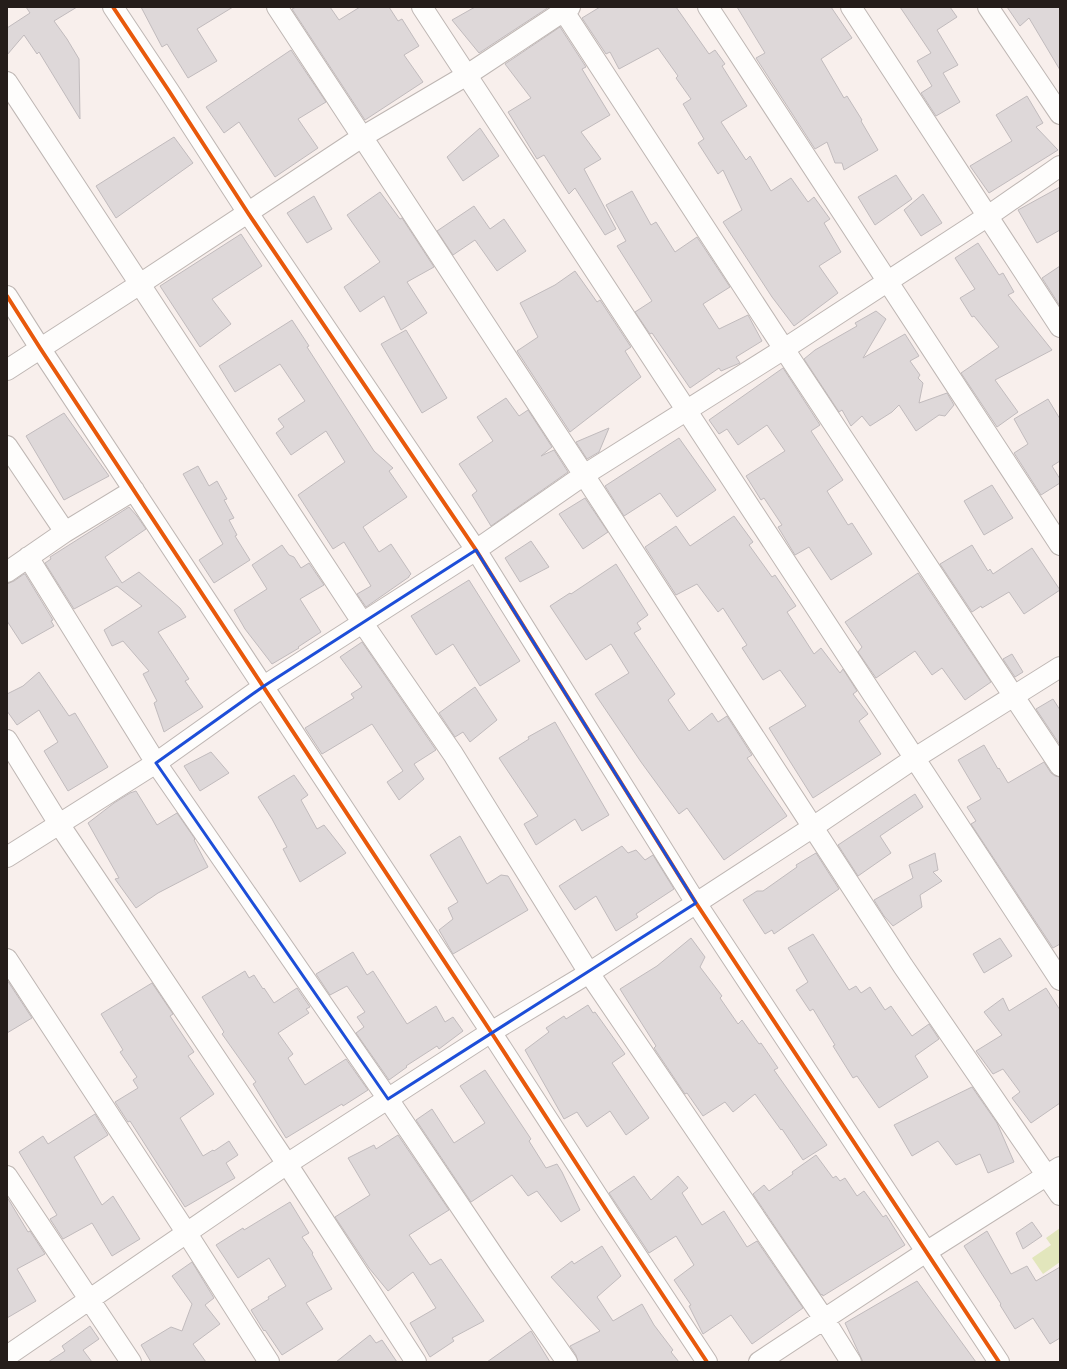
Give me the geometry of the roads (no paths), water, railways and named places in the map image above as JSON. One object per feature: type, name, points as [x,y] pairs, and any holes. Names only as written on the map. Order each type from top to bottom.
[{"type":"street","points":[[113,7],[170,91],[248,213],[476,550],[696,903],[999,1362]]},
{"type":"street","points":[[276,7],[584,475],[903,966],[1054,1171],[1060,1195]]},
{"type":"street","points":[[422,7],[1060,980]]},
{"type":"street","points":[[708,7],[886,282],[1060,545]]},
{"type":"street","points":[[851,7],[1060,327]]},
{"type":"street","points":[[988,7],[1060,114]]},
{"type":"street","points":[[7,370],[362,137],[467,75],[565,8],[784,349],[1060,766]]},
{"type":"street","points":[[7,82],[362,622],[453,754],[589,973],[824,1319],[851,1362]]},
{"type":"street","points":[[7,857],[156,763],[264,686],[476,550],[584,475],[784,349],[988,216],[1060,166]]},
{"type":"street","points":[[7,296],[492,1032],[611,1217],[707,1362]]},
{"type":"street","points":[[7,446],[65,532]]},
{"type":"street","points":[[7,572],[65,532],[134,490]]},
{"type":"street","points":[[28,557],[156,763],[388,1099],[567,1362]]},
{"type":"street","points":[[7,1356],[90,1300],[186,1232],[288,1164],[492,1032],[589,973],[813,827],[915,758],[1060,667]]},
{"type":"street","points":[[7,740],[59,824],[288,1164],[416,1362]]},
{"type":"street","points":[[7,959],[186,1232],[269,1362]]},
{"type":"street","points":[[759,1362],[926,1252],[1054,1171]]},
{"type":"street","points":[[7,1176],[131,1362]]}]
